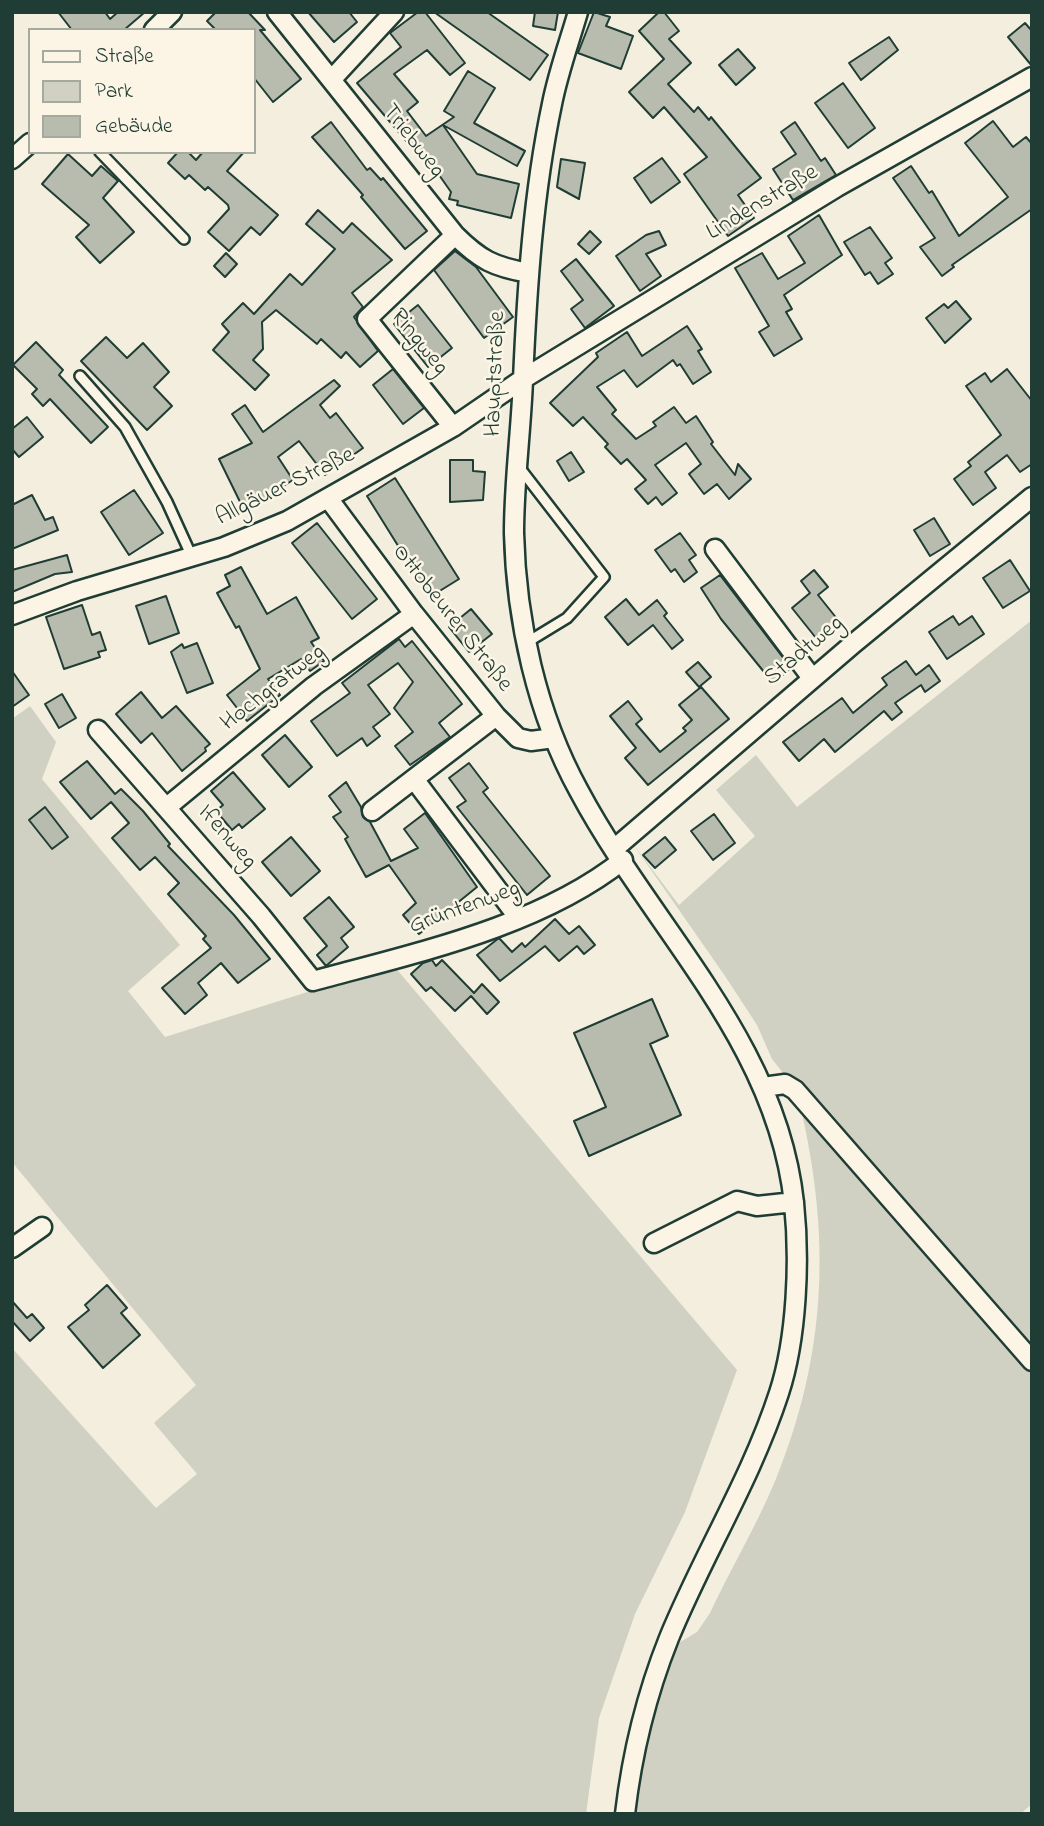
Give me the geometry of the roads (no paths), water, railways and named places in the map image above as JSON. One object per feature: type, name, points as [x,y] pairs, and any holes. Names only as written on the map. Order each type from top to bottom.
[{"type":"street","points":[[156,28],[172,12]]},
{"type":"street","name":"Triebweg","points":[[277,12],[472,253],[497,268],[529,274]]},
{"type":"street","points":[[332,79],[394,12]]},
{"type":"street","name":"Hauptstraße","points":[[578,12],[552,104],[524,304],[523,379],[514,535],[526,643],[554,737],[579,791],[618,854],[709,988],[763,1087],[776,1123],[794,1202],[794,1312],[781,1389],[747,1476],[670,1637],[650,1692],[629,1778],[625,1814]]},
{"type":"street","name":"Lindenstraße","points":[[523,379],[837,187],[1032,77]]},
{"type":"street","points":[[12,159],[28,145]]},
{"type":"street","name":"Ringweg","points":[[453,427],[367,319],[455,235]]},
{"type":"street","name":"Allgäuer Straße","points":[[12,615],[77,591],[192,557],[258,534],[328,498],[453,427],[523,379]]},
{"type":"street","name":"Stadtweg","points":[[618,854],[812,678],[1032,497]]},
{"type":"street","name":"Ottobeurer Straße","points":[[328,498],[414,614],[496,716],[518,738],[531,741],[554,737]]},
{"type":"street","points":[[715,550],[812,678]]},
{"type":"street","name":"Hochgratweg","points":[[167,807],[314,686],[414,614]]},
{"type":"street","points":[[372,811],[496,716]]},
{"type":"street","name":"Ifenweg","points":[[98,730],[261,916],[313,981]]},
{"type":"street","points":[[414,779],[518,917]]},
{"type":"street","name":"Grüntenweg","points":[[313,981],[427,949],[518,917],[592,884],[618,854]]},
{"type":"street","points":[[763,1087],[785,1084],[795,1090],[1032,1361]]},
{"type":"street","points":[[654,1242],[737,1201],[757,1206],[794,1202]]},
{"type":"street","points":[[12,1248],[42,1227]]},
{"type":"lane","points":[[102,154],[184,239]]},
{"type":"lane","points":[[80,376],[125,426],[167,502],[192,557]]},
{"type":"lane","points":[[518,466],[604,577],[567,618],[526,643]]}]
